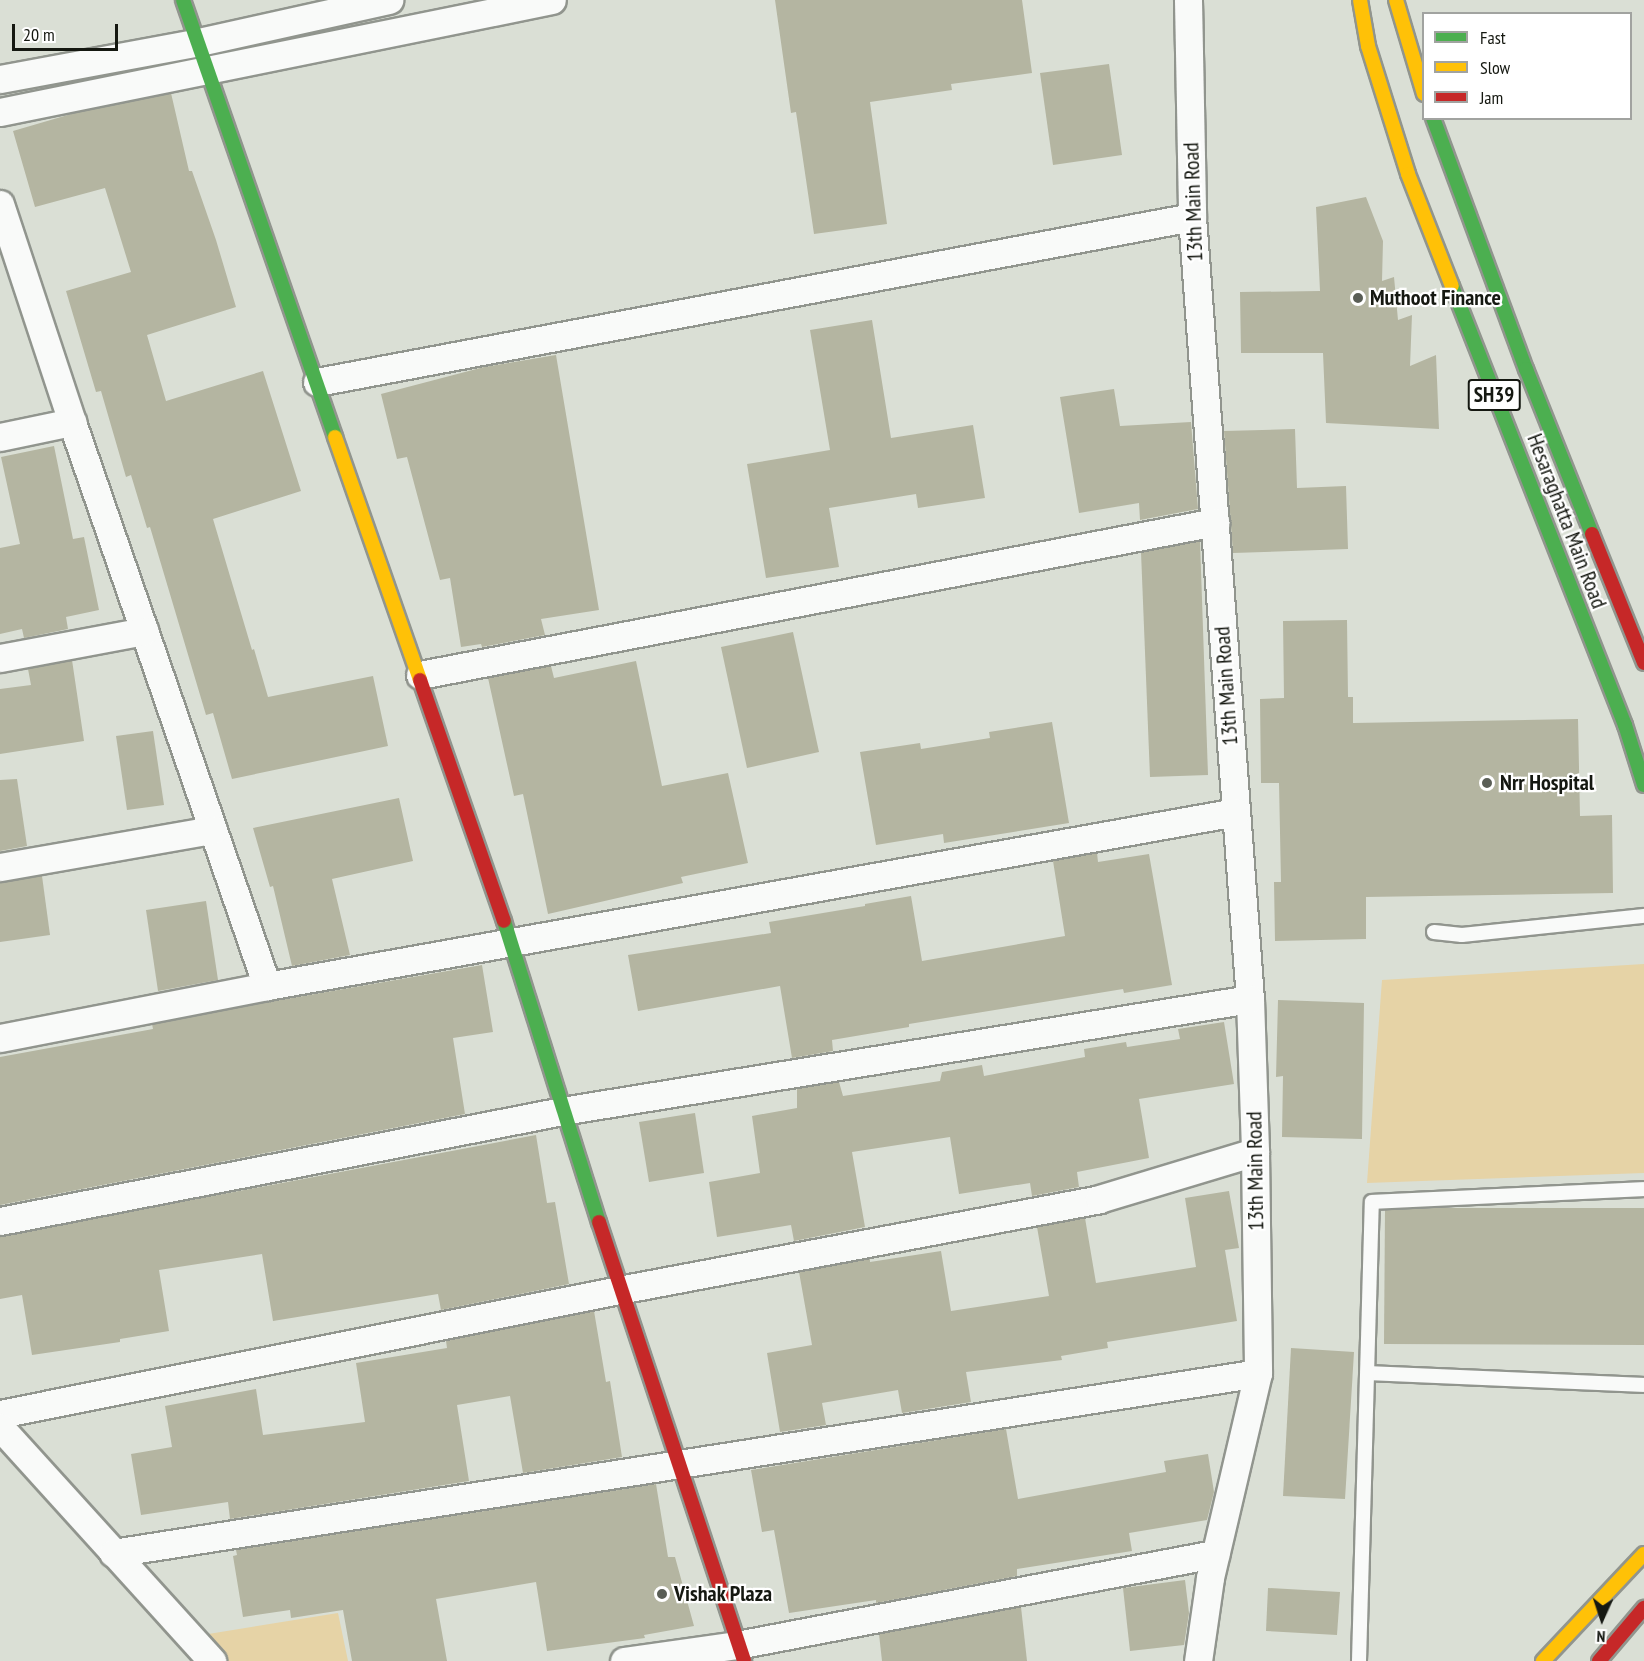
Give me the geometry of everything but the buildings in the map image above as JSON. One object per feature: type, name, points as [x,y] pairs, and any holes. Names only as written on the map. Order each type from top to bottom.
[{"type":"street","points":[[183,0],[200,42],[207,68],[511,942],[619,1290],[741,1653]]},
{"type":"street","points":[[0,79],[200,42],[388,0]]},
{"type":"street","points":[[0,112],[207,68],[552,0]]},
{"type":"street","name":"13th Main Road","points":[[1188,0],[1192,217],[1250,999],[1258,1373],[1215,1554],[1198,1661]]},
{"type":"street","name":"Hesaraghatta Main Road","points":[[1360,0],[1368,46],[1408,174],[1624,725],[1644,785]]},
{"type":"street","points":[[1396,0],[1422,87]]},
{"type":"street","name":"Hesaraghatta Main Road","points":[[1434,120],[1526,369],[1644,663]]},
{"type":"street","points":[[0,204],[72,422],[267,986]]},
{"type":"street","points":[[317,382],[1192,217]]},
{"type":"street","points":[[0,438],[72,422]]},
{"type":"street","points":[[420,675],[1215,522]]},
{"type":"street","points":[[0,658],[144,631]]},
{"type":"street","points":[[0,1038],[267,986],[1236,812]]},
{"type":"street","points":[[0,867],[213,830]]},
{"type":"street","points":[[0,1221],[562,1111],[1250,999]]},
{"type":"street","points":[[0,1413],[619,1290],[1099,1199],[1255,1152]]},
{"type":"street","points":[[113,1553],[1258,1373]]},
{"type":"street","points":[[0,1427],[212,1661]]},
{"type":"street","points":[[624,1661],[741,1653],[1215,1554]]},
{"type":"street","points":[[1543,1661],[1644,1554]]},
{"type":"street","points":[[1599,1661],[1644,1608]]},
{"type":"lane","points":[[1434,932],[1447,936],[1462,935],[1644,916]]},
{"type":"lane","points":[[1359,1661],[1372,1203],[1644,1189]]},
{"type":"lane","points":[[1368,1373],[1644,1385]]},
{"type":"shaded area","points":[[1644,964],[1644,1173],[1367,1183],[1382,980]]},
{"type":"shaded area","points":[[338,1613],[348,1661],[220,1661],[196,1636]]},
{"type":"traffic: fast","points":[[183,0],[335,437]]},
{"type":"traffic: fast","points":[[1434,120],[1526,369],[1592,534]]},
{"type":"traffic: fast","points":[[1452,286],[1625,725],[1644,785]]},
{"type":"traffic: fast","points":[[504,921],[599,1222]]},
{"type":"traffic: slow","points":[[1360,0],[1368,46],[1408,174],[1452,286]]},
{"type":"traffic: slow","points":[[1396,0],[1422,87]]},
{"type":"traffic: slow","points":[[335,437],[420,680]]},
{"type":"traffic: slow","points":[[1543,1661],[1644,1554]]},
{"type":"traffic: jam","points":[[1592,534],[1644,663]]},
{"type":"traffic: jam","points":[[420,680],[504,921]]},
{"type":"traffic: jam","points":[[599,1222],[744,1661]]},
{"type":"traffic: jam","points":[[1599,1661],[1644,1608]]},
{"type":"place","name":"Muthoot Finance","points":[[1358,298]]},
{"type":"place","name":"Nrr Hospital","points":[[1487,783]]},
{"type":"place","name":"Vishak Plaza","points":[[662,1594]]}]
